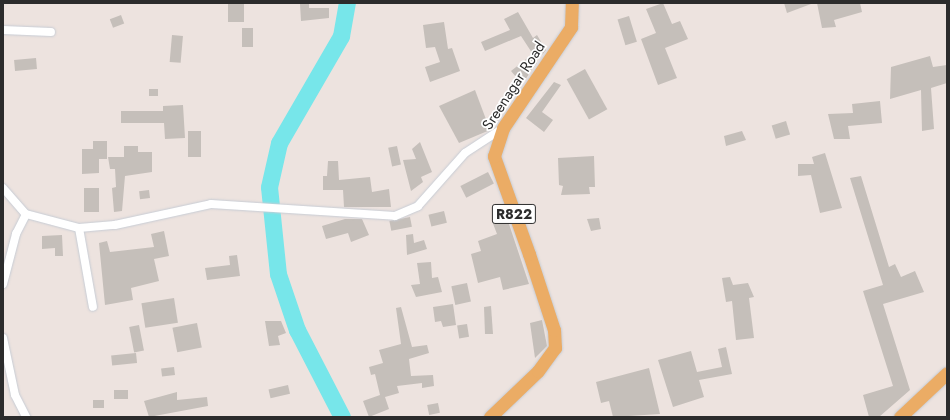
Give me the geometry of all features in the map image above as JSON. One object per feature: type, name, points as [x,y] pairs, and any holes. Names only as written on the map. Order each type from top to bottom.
[{"type":"main road","name":"Sreenagar Road","points":[[490,417],[538,371],[556,348],[554,330],[530,254],[495,165],[494,147],[503,128],[571,27],[572,3]]},
{"type":"main road","points":[[900,417],[947,373]]},
{"type":"street","points":[[3,30],[51,32]]},
{"type":"street","points":[[3,188],[26,214],[80,228],[115,225],[211,204],[394,216],[418,206],[465,154],[503,128]]},
{"type":"street","points":[[3,284],[16,234],[26,214]]},
{"type":"street","points":[[80,228],[93,307]]},
{"type":"street","points":[[3,338],[15,395],[26,417]]},
{"type":"building","points":[[228,3],[244,3],[244,22],[228,22]]},
{"type":"building","points":[[309,3],[309,8],[329,8],[329,18],[301,21],[300,4]]},
{"type":"building","points":[[663,3],[672,24],[680,21],[688,39],[665,48],[677,78],[658,85],[641,39],[656,33],[646,9]]},
{"type":"building","points":[[784,3],[811,3],[811,4],[787,13]]},
{"type":"building","points":[[817,3],[860,3],[862,12],[834,20],[836,27],[822,28]]},
{"type":"building","points":[[518,12],[533,38],[537,35],[546,50],[543,54],[536,59],[521,36],[485,51],[481,42],[510,30],[504,19]]},
{"type":"building","points":[[121,15],[124,23],[113,28],[110,19]]},
{"type":"building","points":[[629,16],[637,42],[625,45],[618,20]]},
{"type":"building","points":[[444,22],[448,49],[452,48],[460,71],[430,82],[425,67],[440,62],[435,47],[426,48],[423,25]]},
{"type":"building","points":[[242,28],[253,28],[253,47],[242,47]]},
{"type":"building","points":[[172,35],[183,36],[181,63],[170,62]]},
{"type":"building","points":[[530,56],[537,63],[522,84],[511,71]]},
{"type":"building","points":[[930,56],[933,67],[947,65],[947,83],[931,88],[934,129],[922,131],[921,90],[890,99],[891,67]]},
{"type":"building","points":[[36,58],[37,69],[15,71],[14,60]]},
{"type":"building","points":[[585,69],[607,109],[589,119],[567,79]]},
{"type":"building","points":[[554,82],[561,85],[542,112],[553,120],[544,132],[526,118]]},
{"type":"building","points":[[149,89],[158,89],[158,96],[149,96]]},
{"type":"building","points":[[475,90],[490,130],[459,143],[439,106]]},
{"type":"building","points":[[880,101],[882,123],[848,126],[850,139],[834,139],[828,114],[853,113],[852,104]]},
{"type":"building","points":[[183,105],[185,138],[165,139],[164,123],[121,123],[121,111],[163,111],[163,106]]},
{"type":"building","points":[[786,121],[790,134],[776,139],[772,125]]},
{"type":"building","points":[[188,131],[201,131],[201,157],[188,157]]},
{"type":"building","points":[[742,131],[746,140],[726,146],[724,136]]},
{"type":"building","points":[[93,141],[107,141],[107,159],[99,159],[99,173],[82,174],[82,149],[93,149]]},
{"type":"building","points":[[420,142],[432,172],[421,177],[423,182],[411,191],[403,160],[416,159],[412,149]]},
{"type":"building","points":[[124,146],[138,146],[138,152],[152,152],[152,172],[125,176],[122,211],[114,212],[112,188],[116,187],[115,169],[110,169],[108,157],[124,157]]},
{"type":"building","points":[[397,146],[401,165],[392,166],[388,148]]},
{"type":"building","points":[[825,153],[842,208],[820,213],[811,175],[798,176],[798,164],[814,164],[812,157]]},
{"type":"building","points":[[594,156],[595,187],[589,187],[590,194],[561,195],[563,186],[559,185],[558,158]]},
{"type":"building","points":[[328,161],[338,161],[339,180],[370,177],[372,192],[389,189],[391,207],[344,207],[343,190],[323,190],[323,176],[327,176]]},
{"type":"building","points":[[488,172],[494,184],[466,198],[460,186]]},
{"type":"building","points":[[861,176],[889,267],[895,264],[901,277],[915,271],[924,292],[883,304],[910,390],[879,417],[869,417],[863,395],[893,386],[863,291],[883,285],[850,178]]},
{"type":"building","points":[[84,188],[99,188],[99,212],[84,212]]},
{"type":"building","points":[[149,190],[150,198],[140,199],[139,191]]},
{"type":"building","points":[[444,211],[447,223],[431,227],[428,215]]},
{"type":"building","points":[[506,215],[529,284],[503,290],[500,277],[478,283],[471,254],[481,251],[478,241],[497,234],[492,221]]},
{"type":"building","points":[[410,217],[412,227],[391,231],[389,221]]},
{"type":"building","points":[[599,218],[601,229],[591,231],[587,219]]},
{"type":"building","points":[[345,219],[362,219],[369,235],[351,242],[348,233],[326,239],[322,226]]},
{"type":"building","points":[[164,231],[169,256],[154,259],[159,281],[131,288],[133,300],[105,305],[99,243],[107,241],[110,252],[154,247],[151,234]]},
{"type":"building","points":[[413,234],[414,243],[424,240],[427,249],[407,255],[406,235]]},
{"type":"building","points":[[62,235],[63,256],[55,256],[55,248],[42,249],[42,236]]},
{"type":"building","points":[[237,255],[240,276],[207,280],[205,268],[230,265],[229,256]]},
{"type":"building","points":[[431,262],[432,278],[438,277],[442,292],[416,297],[411,285],[420,284],[417,263]]},
{"type":"building","points":[[730,277],[733,285],[748,283],[754,297],[749,298],[754,338],[736,340],[732,301],[726,302],[722,278]]},
{"type":"building","points":[[467,283],[471,302],[455,305],[451,286]]},
{"type":"building","points":[[174,298],[178,323],[145,328],[141,303]]},
{"type":"building","points":[[453,304],[456,325],[443,327],[441,321],[435,322],[433,307]]},
{"type":"building","points":[[491,306],[493,334],[485,334],[484,307]]},
{"type":"building","points":[[401,307],[412,347],[427,345],[429,353],[409,359],[411,376],[433,375],[434,386],[422,388],[422,383],[397,386],[399,393],[385,397],[389,409],[369,417],[363,401],[380,395],[375,374],[371,375],[369,367],[383,363],[379,350],[401,344],[396,308]]},
{"type":"building","points":[[542,320],[547,346],[535,358],[530,323]]},
{"type":"building","points":[[265,321],[281,321],[286,333],[278,336],[280,345],[269,346]]},
{"type":"building","points":[[197,323],[202,348],[177,352],[172,328]]},
{"type":"building","points":[[467,324],[469,337],[459,338],[457,326]]},
{"type":"building","points":[[139,325],[144,351],[134,352],[129,327]]},
{"type":"building","points":[[726,347],[732,374],[699,380],[704,397],[673,407],[658,360],[691,351],[697,372],[722,367],[718,349]]},
{"type":"building","points":[[136,353],[137,363],[112,366],[111,356]]},
{"type":"building","points":[[174,367],[175,375],[162,377],[161,369]]},
{"type":"building","points":[[649,368],[660,414],[613,417],[609,401],[601,403],[596,382]]},
{"type":"building","points":[[288,385],[290,394],[271,398],[269,389]]},
{"type":"building","points":[[114,390],[128,390],[128,399],[114,399]]},
{"type":"building","points":[[177,392],[177,400],[207,397],[208,406],[149,417],[144,401]]},
{"type":"building","points":[[93,400],[104,400],[104,408],[93,408]]},
{"type":"building","points":[[438,403],[440,413],[429,415],[427,405]]},
{"type":"waterway","points":[[342,417],[297,330],[278,274],[269,187],[279,143],[341,36],[347,3]]}]
